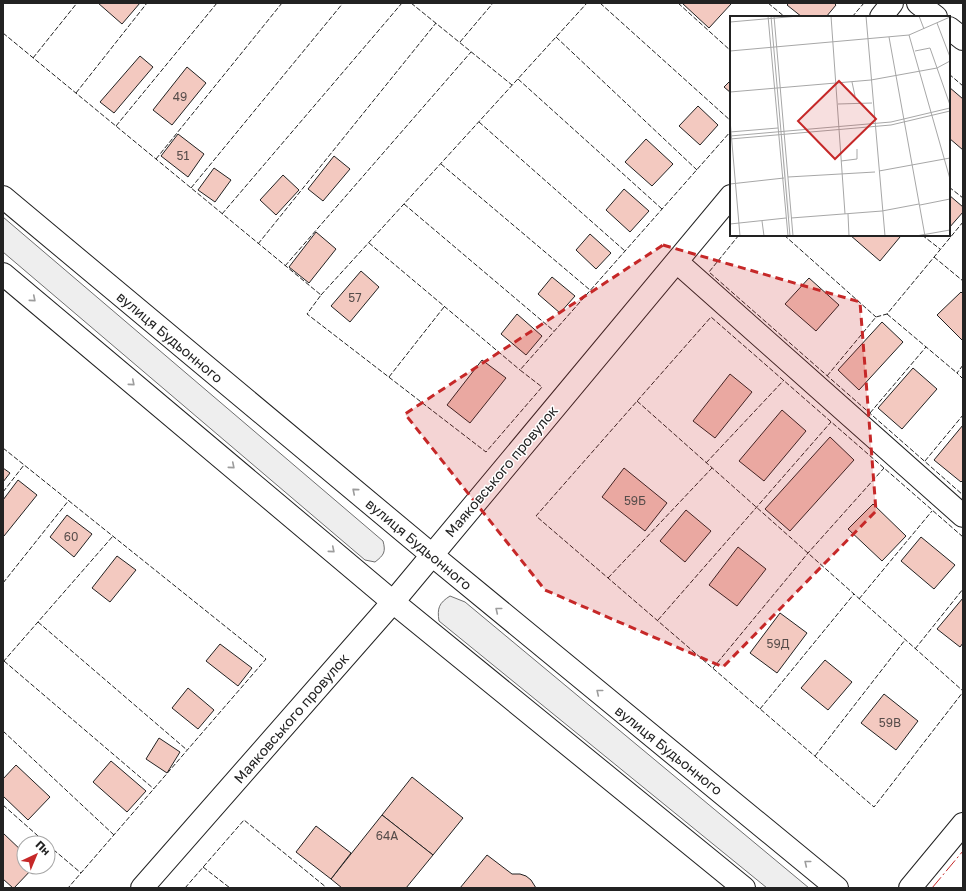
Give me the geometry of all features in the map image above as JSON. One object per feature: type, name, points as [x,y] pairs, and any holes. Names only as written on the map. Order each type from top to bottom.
[{"type":"main road","points":[[882,16],[892,3]]},
{"type":"main road","points":[[918,3],[935,16]]},
{"type":"main road","points":[[950,29],[963,39]]},
{"type":"main road","name":"вулиця Будьонного","points":[[3,197],[432,555],[838,888]]},
{"type":"main road","name":"Маяковського провулок","points":[[142,888],[393,602],[730,197]]},
{"type":"main road","points":[[677,262],[963,516]]},
{"type":"main road","points":[[3,274],[393,602],[744,888]]},
{"type":"main road","points":[[910,888],[963,824]]},
{"type":"highlighted area","points":[[663,245],[860,302],[876,511],[723,667],[545,590],[405,414]]},
{"type":"shaded area","points":[[3,217],[383,541],[384,553],[375,562],[365,560],[3,252]]},
{"type":"shaded area","points":[[450,596],[465,602],[809,888],[767,888],[439,621],[438,613],[440,606],[443,601]]},
{"type":"building","points":[[98,3],[140,3],[122,24]]},
{"type":"building","points":[[682,3],[730,3],[731,4],[709,28]]},
{"type":"building","points":[[789,3],[834,3],[836,5],[827,16],[801,16],[787,5]]},
{"type":"building","points":[[140,56],[153,67],[114,113],[100,102]]},
{"type":"building","points":[[187,67],[206,83],[172,125],[153,110]]},
{"type":"building","points":[[730,81],[730,92],[724,87]]},
{"type":"building","points":[[950,88],[963,99],[963,150],[950,139]]},
{"type":"building","points":[[698,106],[718,125],[700,145],[679,126]]},
{"type":"building","points":[[178,134],[204,154],[188,177],[161,156]]},
{"type":"building","points":[[646,139],[673,164],[652,186],[625,162]]},
{"type":"building","points":[[334,156],[350,169],[323,201],[308,189]]},
{"type":"building","points":[[214,168],[231,180],[215,202],[198,190]]},
{"type":"building","points":[[283,175],[299,190],[276,215],[260,200]]},
{"type":"building","points":[[624,189],[649,211],[630,232],[606,210]]},
{"type":"building","points":[[950,196],[963,207],[963,212],[950,227]]},
{"type":"building","points":[[316,232],[336,249],[309,283],[289,267]]},
{"type":"building","points":[[590,234],[611,253],[596,269],[576,250]]},
{"type":"building","points":[[851,236],[899,236],[900,237],[880,261]]},
{"type":"building","points":[[361,271],[379,287],[350,322],[331,306]]},
{"type":"building","points":[[552,277],[575,296],[560,313],[538,294]]},
{"type":"building","points":[[809,278],[839,305],[816,331],[785,304]]},
{"type":"building","points":[[961,292],[963,294],[963,341],[937,315]]},
{"type":"building","points":[[517,314],[542,336],[526,355],[501,334]]},
{"type":"building","points":[[882,322],[903,342],[859,390],[838,370]]},
{"type":"building","points":[[482,360],[506,378],[470,423],[447,405]]},
{"type":"building","points":[[913,368],[937,389],[902,429],[878,408]]},
{"type":"building","points":[[730,374],[752,392],[715,438],[693,421]]},
{"type":"building","points":[[782,410],[806,431],[764,481],[739,461]]},
{"type":"building","points":[[963,425],[963,480],[961,482],[934,460]]},
{"type":"building","points":[[830,437],[854,460],[790,531],[765,509]]},
{"type":"building","points":[[3,468],[10,473],[3,482]]},
{"type":"building","points":[[624,468],[667,503],[645,531],[602,497]]},
{"type":"building","points":[[18,480],[37,495],[3,536],[3,500]]},
{"type":"building","points":[[873,504],[906,536],[882,561],[848,529]]},
{"type":"building","points":[[686,510],[711,531],[685,562],[660,541]]},
{"type":"building","points":[[67,515],[92,534],[74,557],[50,537]]},
{"type":"building","points":[[921,537],[955,565],[934,589],[901,561]]},
{"type":"building","points":[[738,547],[766,569],[737,606],[709,585]]},
{"type":"building","points":[[117,556],[136,570],[110,602],[92,588]]},
{"type":"building","points":[[963,598],[963,643],[960,647],[937,629]]},
{"type":"building","points":[[780,613],[807,633],[777,673],[750,653]]},
{"type":"building","points":[[220,644],[252,668],[238,686],[206,661]]},
{"type":"building","points":[[825,660],[852,682],[828,710],[801,688]]},
{"type":"building","points":[[188,688],[214,710],[198,729],[172,708]]},
{"type":"building","points":[[884,694],[918,721],[896,750],[861,723]]},
{"type":"building","points":[[159,738],[180,752],[167,773],[146,759]]},
{"type":"building","points":[[111,761],[146,791],[127,812],[93,782]]},
{"type":"building","points":[[16,765],[50,797],[28,820],[3,796],[3,779]]},
{"type":"building","points":[[412,777],[463,818],[433,855],[382,815]]},
{"type":"building","points":[[382,815],[433,855],[406,888],[342,888],[331,879]]},
{"type":"building","points":[[316,826],[351,853],[331,879],[296,852]]},
{"type":"building","points":[[3,833],[16,845],[16,875],[26,875],[14,888],[3,879]]},
{"type":"building","points":[[487,855],[512,874],[526,876],[531,880],[536,888],[460,888]]},
{"type":"fence","points":[[33,58],[77,3]]},
{"type":"fence","points":[[76,93],[147,3]]},
{"type":"fence","points":[[116,126],[217,3]]},
{"type":"fence","points":[[156,159],[282,3]]},
{"type":"fence","points":[[191,188],[343,3]]},
{"type":"fence","points":[[222,214],[402,3]]},
{"type":"fence","points":[[411,3],[512,85]]},
{"type":"fence","points":[[460,42],[493,3]]},
{"type":"fence","points":[[321,295],[587,3]]},
{"type":"fence","points":[[600,3],[730,120]]},
{"type":"fence","points":[[678,3],[730,50]]},
{"type":"fence","points":[[768,3],[784,16]]},
{"type":"fence","points":[[853,16],[864,3]]},
{"type":"fence","points":[[258,244],[436,23]]},
{"type":"fence","points":[[3,33],[321,295],[307,314],[486,452],[542,387],[520,370],[730,132]]},
{"type":"fence","points":[[556,37],[697,170]]},
{"type":"fence","points":[[285,266],[471,52]]},
{"type":"fence","points":[[950,75],[963,86]]},
{"type":"fence","points":[[518,79],[662,209]]},
{"type":"fence","points":[[479,122],[625,251]]},
{"type":"fence","points":[[441,164],[590,290]]},
{"type":"fence","points":[[950,188],[963,198]]},
{"type":"fence","points":[[404,204],[554,331]]},
{"type":"fence","points":[[827,376],[876,317],[887,314],[963,222]]},
{"type":"fence","points":[[738,236],[709,272],[963,495]]},
{"type":"fence","points":[[785,236],[876,317]]},
{"type":"fence","points":[[923,236],[940,249]]},
{"type":"fence","points":[[369,243],[520,370]]},
{"type":"fence","points":[[934,257],[963,281]]},
{"type":"fence","points":[[389,377],[444,307]]},
{"type":"fence","points":[[887,314],[957,373]]},
{"type":"fence","points":[[963,537],[711,317],[536,516],[874,807],[963,692]]},
{"type":"fence","points":[[870,413],[926,347]]},
{"type":"fence","points":[[963,365],[957,373],[963,379]]},
{"type":"fence","points":[[706,463],[784,380]]},
{"type":"fence","points":[[637,401],[963,691]]},
{"type":"fence","points":[[925,461],[963,415]]},
{"type":"fence","points":[[658,620],[831,422]]},
{"type":"fence","points":[[3,448],[266,659],[68,888]]},
{"type":"fence","points":[[3,492],[24,465]]},
{"type":"fence","points":[[608,578],[712,468]]},
{"type":"fence","points":[[713,668],[808,553],[884,468]]},
{"type":"fence","points":[[3,583],[69,500]]},
{"type":"fence","points":[[859,599],[932,511]]},
{"type":"fence","points":[[3,662],[113,536]]},
{"type":"fence","points":[[915,649],[963,589]]},
{"type":"fence","points":[[760,709],[854,594]]},
{"type":"fence","points":[[38,622],[187,750]]},
{"type":"fence","points":[[815,756],[905,640]]},
{"type":"fence","points":[[4,661],[154,789]]},
{"type":"fence","points":[[3,731],[114,835]]},
{"type":"fence","points":[[3,805],[37,835]]},
{"type":"fence","points":[[185,888],[244,820],[327,888]]},
{"type":"fence","points":[[56,852],[81,873]]},
{"type":"fence","points":[[203,867],[230,888]]},
{"type":"power","points":[[932,888],[963,851]]}]
